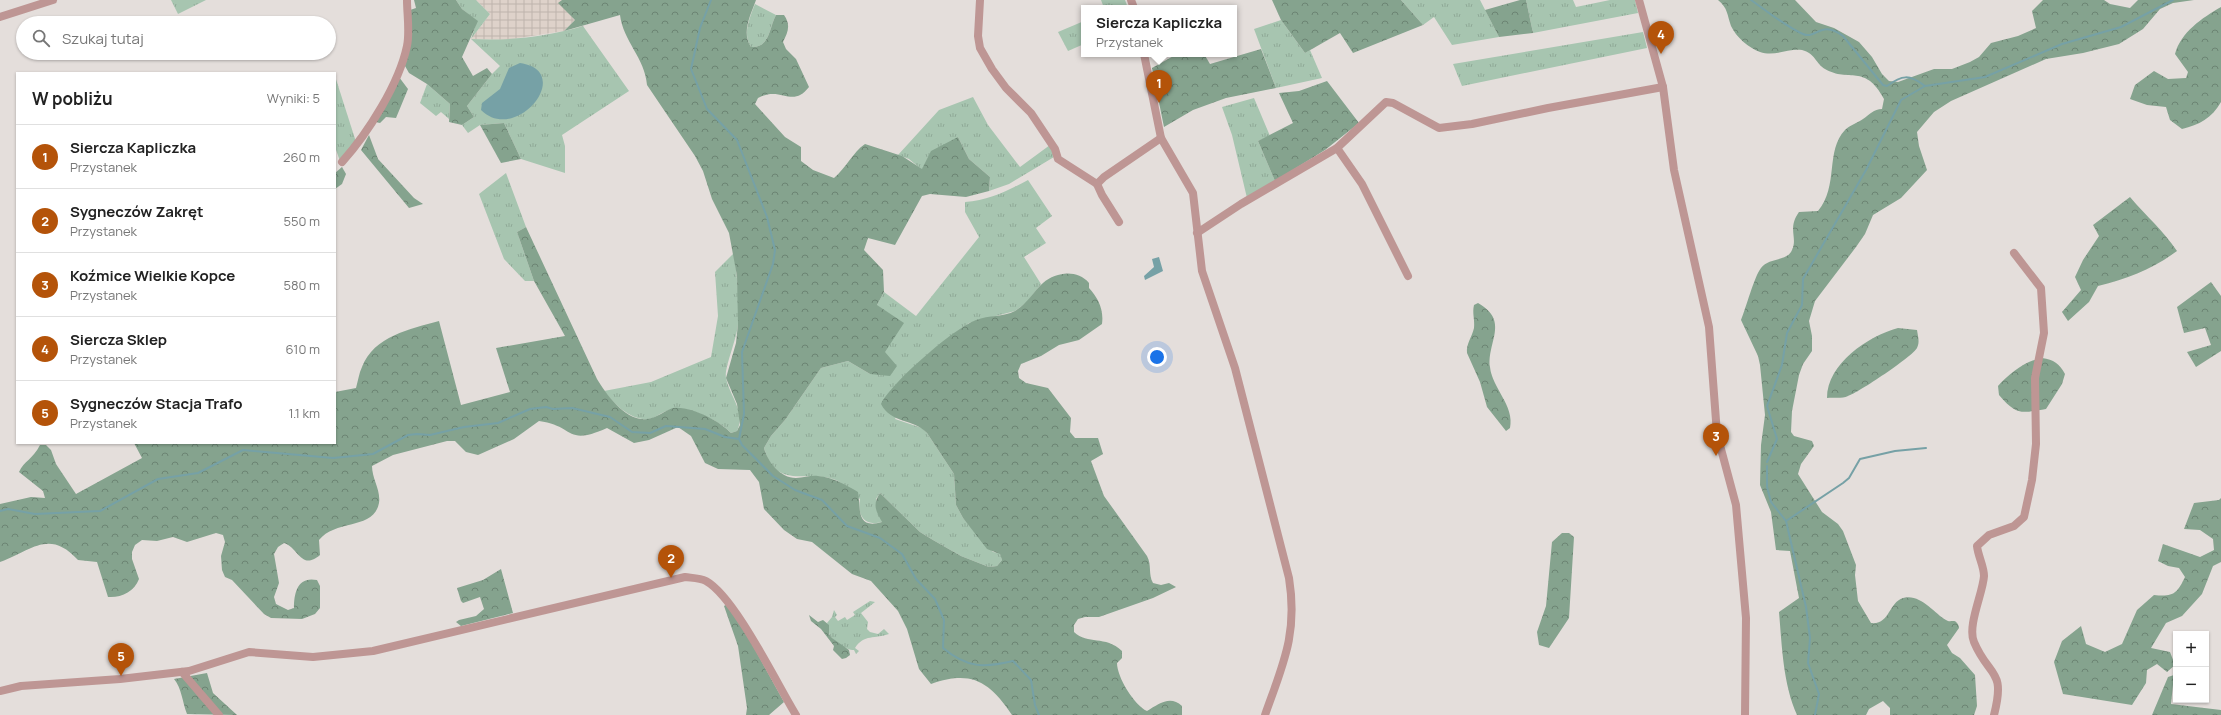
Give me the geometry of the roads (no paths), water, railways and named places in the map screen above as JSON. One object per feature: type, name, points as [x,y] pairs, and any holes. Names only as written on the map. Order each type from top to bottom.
[{"type":"street","points":[[0,17],[33,3],[53,0]]},
{"type":"street","points":[[342,162],[362,141],[400,72],[408,44],[407,0]]},
{"type":"street","points":[[980,0],[978,36],[980,48],[988,63],[1006,88],[1031,113],[1054,149],[1058,159],[1097,184],[1102,195],[1120,222]]},
{"type":"street","points":[[1638,0],[1663,88],[1674,170],[1708,323],[1717,434],[1737,511],[1746,612],[1746,715]]},
{"type":"street","points":[[1145,57],[1161,138],[1193,193],[1202,271],[1235,368],[1244,400],[1274,516],[1292,599],[1290,641],[1281,674],[1265,715]]},
{"type":"street","points":[[1197,233],[1241,204],[1338,148],[1386,102],[1393,103],[1439,128],[1472,124],[1548,108],[1663,88]]},
{"type":"street","points":[[1097,184],[1104,177],[1161,138]]},
{"type":"street","points":[[1338,148],[1362,184],[1408,276]]},
{"type":"street","points":[[1994,715],[2000,689],[1997,678],[1973,641],[1974,611],[1983,586],[1984,573],[1977,546],[1989,535],[2014,526],[2024,517],[2032,480],[2036,444],[2035,378],[2044,333],[2041,288],[2014,253]]},
{"type":"street","points":[[0,691],[21,686],[120,679],[182,672],[208,666],[249,652],[313,657],[373,651],[685,577],[705,580],[722,595],[748,632],[796,715]]},
{"type":"street","points":[[182,672],[219,715]]},
{"type":"water","points":[[520,63],[536,69],[542,79],[541,91],[535,103],[523,113],[510,119],[495,118],[481,110],[482,103],[500,89],[509,68]]},
{"type":"water","points":[[1159,257],[1163,271],[1145,280],[1144,276],[1154,267],[1152,259]]},
{"type":"waterway","points":[[711,0],[700,28],[691,69],[707,109],[737,140],[767,217],[775,250],[773,264],[742,352],[744,414],[739,439],[742,445],[773,476],[795,490],[822,500],[847,526],[880,538],[902,554],[916,579],[935,599],[944,620],[943,648],[952,655],[968,663],[976,665],[993,665],[1013,661],[1031,680],[1035,705],[1039,715]]},
{"type":"waterway","points":[[1751,0],[1803,34],[1808,35],[1824,29],[1829,29],[1843,36],[1883,85],[1887,86],[1901,78],[1906,77],[1914,79],[1925,86]]},
{"type":"waterway","points":[[1767,462],[1777,439],[1767,406],[1782,365],[1787,333],[1802,305],[1803,279],[1866,170],[1901,100],[1925,86],[1985,77],[2062,44],[2121,27],[2173,0]]},
{"type":"waterway","points":[[0,511],[8,509],[35,514],[100,511],[158,479],[198,473],[243,450],[333,458],[373,454],[408,435],[430,435],[464,427],[498,423],[530,409],[546,407],[553,409],[572,408],[610,417],[632,432],[650,433],[666,426],[705,429],[725,437],[739,439]]},
{"type":"waterway","points":[[1786,521],[1849,478],[1860,459],[1895,451],[1926,448]]},
{"type":"waterway","points":[[1767,466],[1767,487],[1771,502],[1786,521],[1806,607],[1810,638],[1808,663],[1819,694],[1815,715]]},
{"type":"place","name":"Siercza Sklep","points":[[1661,54]]},
{"type":"place","name":"Siercza Kapliczka","points":[[1159,103]]},
{"type":"place","name":"Koźmice Wielkie Kopce","points":[[1716,456]]},
{"type":"place","name":"Sygneczów Zakręt","points":[[671,578]]},
{"type":"place","name":"Sygneczów Stacja Trafo","points":[[121,676]]}]
